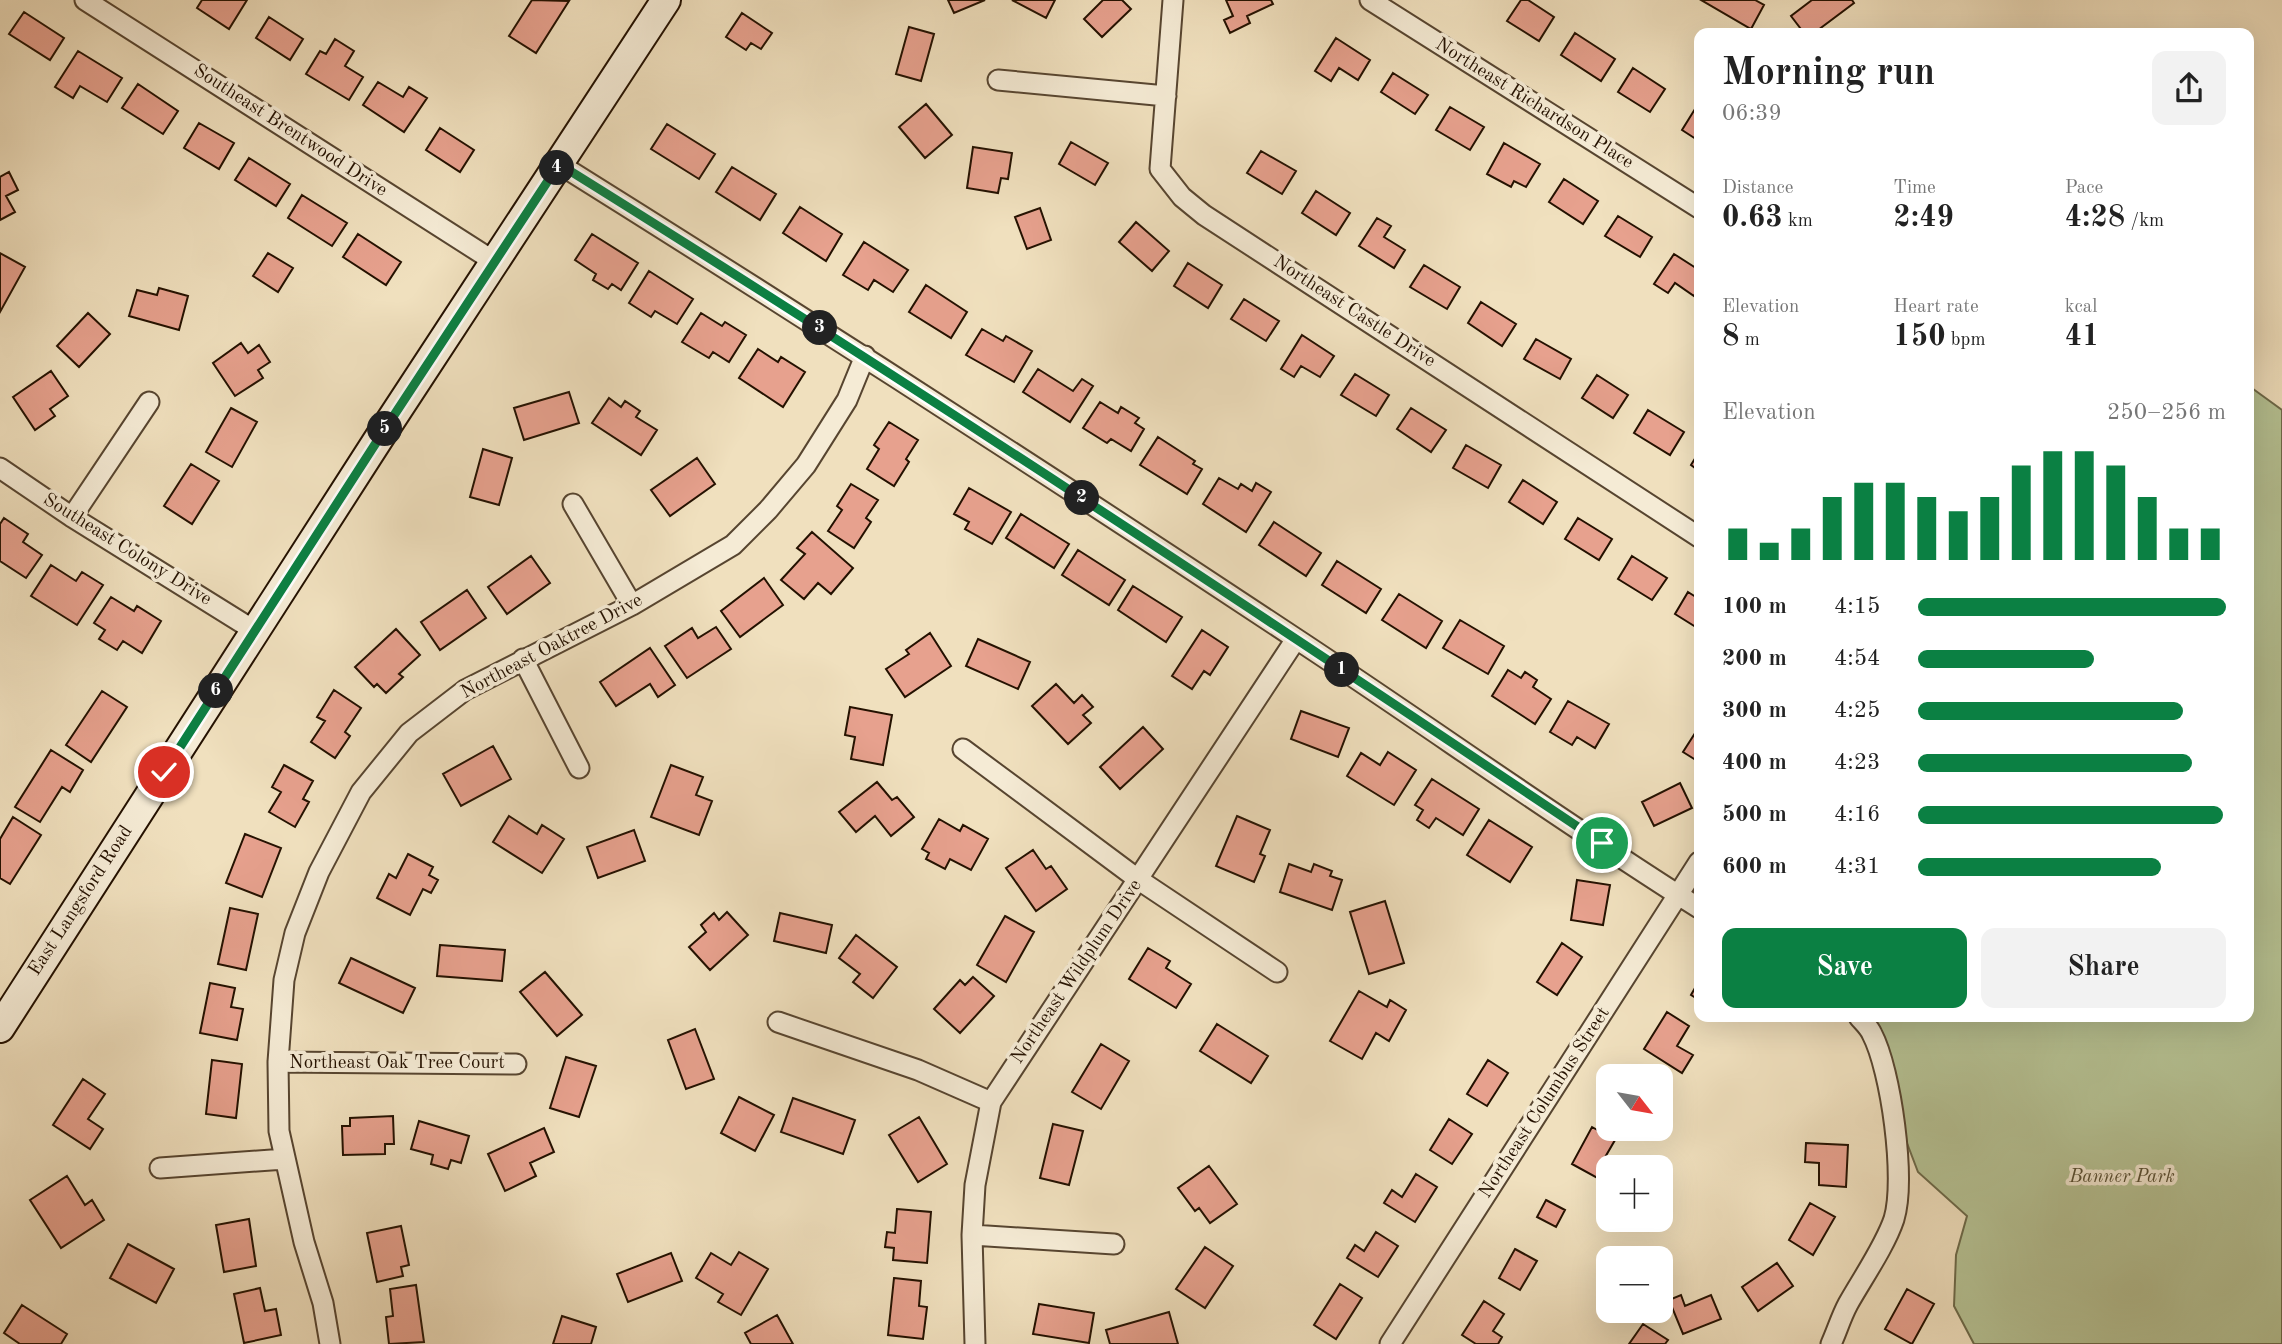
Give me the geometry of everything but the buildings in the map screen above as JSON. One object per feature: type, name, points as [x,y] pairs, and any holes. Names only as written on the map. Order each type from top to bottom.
[{"type":"street","name":"Southeast Brentwood Drive","points":[[85,0],[495,262]]},
{"type":"street","name":"East Langsford Road","points":[[0,1028],[666,0]]},
{"type":"street","name":"Northeast Castle Drive","points":[[1174,0],[1160,169],[1181,197],[1694,534]]},
{"type":"street","name":"Northeast Richardson Place","points":[[1370,0],[1694,205]]},
{"type":"street","points":[[998,80],[1166,96]]},
{"type":"street","points":[[559,164],[865,356],[1694,905]]},
{"type":"street","name":"Northeast Oaktree Drive","points":[[330,1344],[323,1303],[304,1242],[279,1131],[278,1062],[284,980],[295,933],[319,872],[361,792],[409,733],[466,690],[632,605],[733,545],[806,466],[847,400],[865,356]]},
{"type":"street","points":[[72,517],[149,402]]},
{"type":"street","name":"Southeast Colony Drive","points":[[0,468],[72,517],[255,631]]},
{"type":"street","points":[[572,504],[632,605]]},
{"type":"street","name":"Northeast Wildplum Drive","points":[[975,1344],[972,1235],[977,1172],[991,1102],[1296,639]]},
{"type":"street","points":[[523,659],[579,768]]},
{"type":"street","points":[[963,749],[1139,880],[1277,972]]},
{"type":"street","name":"Northeast Columbus Street","points":[[1390,1344],[1694,870]]},
{"type":"street","points":[[778,1022],[918,1070],[991,1102]]},
{"type":"street","points":[[1831,1344],[1847,1307],[1894,1219],[1899,1177],[1883,1062],[1871,1031],[1863,1022]]},
{"type":"street","name":"Northeast Oak Tree Court","points":[[278,1062],[516,1064]]},
{"type":"street","points":[[160,1168],[285,1159]]},
{"type":"street","points":[[972,1235],[1114,1244]]},
{"type":"green space","name":"Banner Park","points":[[2254,390],[2282,410],[2282,1344],[1974,1344],[1954,1306],[1956,1255],[1967,1216],[1918,1172],[1861,1022],[2254,1022]]},
{"type":"route","points":[[164,772],[559,164],[865,356],[1602,843]]}]
